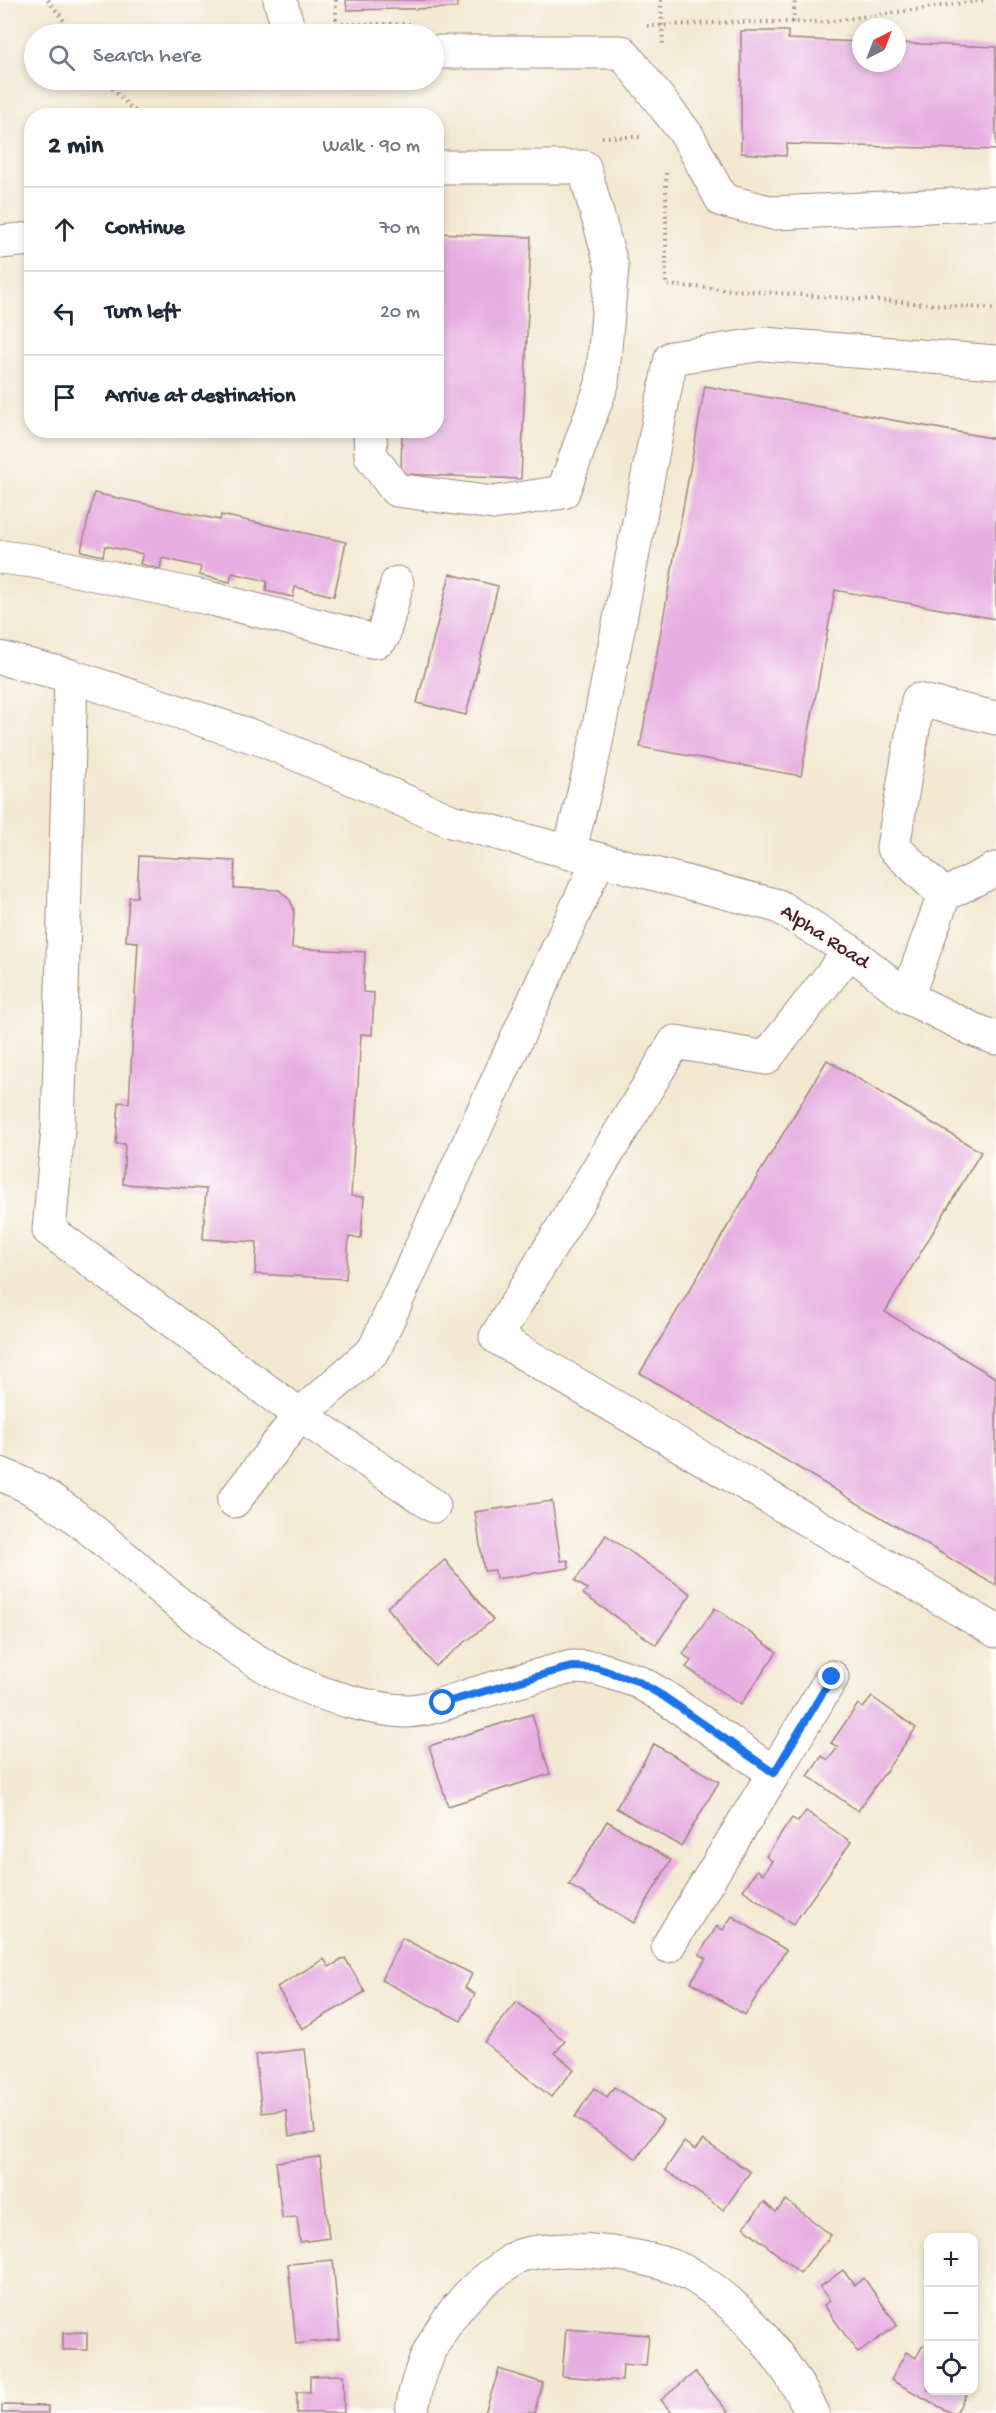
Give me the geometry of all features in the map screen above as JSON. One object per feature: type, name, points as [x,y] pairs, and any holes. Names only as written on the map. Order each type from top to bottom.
[{"type":"street","points":[[280,0],[287,24]]},
{"type":"street","points":[[444,39],[622,52],[687,135],[722,200],[772,213],[996,203]]},
{"type":"street","points":[[370,438],[371,456],[396,490],[493,503],[563,492],[602,384],[612,267],[584,167],[444,167]]},
{"type":"street","points":[[0,242],[24,240]]},
{"type":"street","points":[[234,1501],[300,1415],[374,1350],[584,857],[594,752],[671,358],[764,345],[996,362]]},
{"type":"street","points":[[0,557],[33,561],[208,598],[376,642],[383,636],[397,583]]},
{"type":"street","name":"Alpha Road","points":[[0,658],[71,676],[266,741],[452,821],[778,906],[850,951],[907,997],[974,1030],[996,1038]]},
{"type":"street","points":[[71,676],[58,1129],[49,1230],[300,1415],[434,1506]]},
{"type":"street","points":[[944,895],[893,847],[918,700],[996,718]]},
{"type":"street","points":[[907,997],[944,895],[996,869]]},
{"type":"street","points":[[850,951],[766,1058],[675,1042],[496,1337],[996,1631]]},
{"type":"street","points":[[0,1474],[28,1485],[62,1506],[245,1653],[300,1686],[368,1706],[406,1711],[429,1707],[572,1667],[597,1668],[637,1681],[663,1696],[774,1773]]},
{"type":"street","points":[[668,1946],[832,1677]]},
{"type":"street","points":[[412,2413],[414,2393],[421,2370],[433,2345],[460,2304],[493,2273],[521,2255],[556,2251],[587,2251],[647,2258],[672,2265],[695,2277],[727,2301],[754,2327],[778,2356],[813,2413]]},
{"type":"path","points":[[48,0],[66,24]]},
{"type":"path","points":[[336,0],[336,24]]},
{"type":"path","points":[[661,0],[663,57]]},
{"type":"path","points":[[794,22],[795,0]]},
{"type":"path","points":[[640,26],[663,27],[738,22],[825,22],[984,0]]},
{"type":"path","points":[[114,90],[131,108]]},
{"type":"building","points":[[346,0],[457,0],[457,8],[347,10]]},
{"type":"building","points":[[741,31],[788,31],[788,39],[852,42],[852,72],[906,72],[906,43],[996,47],[996,150],[787,144],[786,156],[741,153]]},
{"type":"building","points":[[444,233],[531,237],[521,479],[401,474],[402,438],[444,438]]},
{"type":"building","points":[[705,386],[996,439],[996,619],[835,590],[801,776],[640,747]]},
{"type":"building","points":[[94,493],[220,520],[221,515],[346,542],[334,596],[295,587],[293,597],[266,591],[267,581],[232,573],[230,582],[199,575],[201,567],[162,558],[160,569],[140,564],[143,554],[105,546],[103,556],[81,551]]},
{"type":"building","points":[[450,574],[498,586],[466,715],[417,703]]},
{"type":"building","points":[[139,856],[235,861],[234,888],[279,890],[290,900],[294,909],[292,948],[365,952],[363,992],[374,993],[372,1035],[361,1034],[351,1196],[364,1197],[361,1238],[349,1237],[346,1279],[255,1274],[257,1242],[203,1239],[206,1189],[123,1184],[125,1144],[116,1144],[119,1102],[129,1103],[138,942],[126,941],[129,897],[137,897]]},
{"type":"building","points":[[827,1060],[981,1152],[885,1312],[996,1378],[996,1586],[640,1373]]},
{"type":"building","points":[[552,1501],[561,1561],[568,1560],[569,1568],[496,1579],[495,1570],[484,1571],[475,1512]]},
{"type":"building","points":[[606,1535],[691,1594],[656,1645],[583,1594],[587,1589],[575,1581]]},
{"type":"building","points":[[445,1560],[493,1620],[435,1666],[387,1607]]},
{"type":"building","points":[[715,1608],[777,1652],[740,1705],[686,1667],[691,1661],[683,1654]]},
{"type":"building","points":[[872,1697],[916,1728],[858,1811],[808,1776],[822,1756],[828,1760],[838,1747],[831,1743],[858,1704],[863,1708]]},
{"type":"building","points":[[532,1714],[550,1774],[448,1806],[429,1746]]},
{"type":"building","points":[[654,1744],[719,1782],[681,1846],[616,1808]]},
{"type":"building","points":[[806,1811],[851,1842],[793,1925],[743,1890],[757,1870],[763,1874],[772,1861],[766,1856],[792,1818],[798,1822]]},
{"type":"building","points":[[607,1821],[671,1860],[634,1923],[569,1885]]},
{"type":"building","points":[[732,1916],[786,1950],[745,2015],[691,1982],[706,1958],[699,1954],[717,1926],[723,1930]]},
{"type":"building","points":[[402,1938],[472,1974],[465,1988],[475,1994],[461,2021],[381,1980]]},
{"type":"building","points":[[345,1958],[365,1992],[302,2029],[277,1987],[324,1959],[329,1967]]},
{"type":"building","points":[[517,2002],[565,2041],[555,2053],[574,2069],[551,2097],[484,2042]]},
{"type":"building","points":[[305,2049],[315,2133],[289,2136],[286,2110],[262,2113],[255,2055]]},
{"type":"building","points":[[614,2087],[663,2120],[637,2159],[575,2117],[594,2088],[607,2097]]},
{"type":"building","points":[[703,2140],[750,2172],[724,2210],[665,2170],[684,2142],[695,2150]]},
{"type":"building","points":[[320,2157],[329,2238],[300,2242],[297,2217],[282,2218],[276,2162]]},
{"type":"building","points":[[786,2200],[831,2235],[800,2273],[744,2227],[764,2202],[776,2212]]},
{"type":"building","points":[[333,2260],[340,2339],[296,2344],[288,2264]]},
{"type":"building","points":[[843,2270],[854,2285],[864,2278],[897,2325],[858,2353],[824,2305],[830,2301],[820,2287]]},
{"type":"building","points":[[566,2329],[649,2335],[646,2366],[623,2364],[622,2381],[562,2376]]},
{"type":"building","points":[[87,2332],[87,2350],[63,2350],[63,2333]]},
{"type":"building","points":[[923,2345],[924,2395],[966,2395],[956,2413],[951,2413],[891,2380],[906,2352],[916,2358]]},
{"type":"building","points":[[499,2369],[543,2383],[534,2413],[485,2413]]},
{"type":"building","points":[[695,2372],[729,2413],[672,2413],[661,2400]]},
{"type":"building","points":[[343,2375],[344,2413],[297,2413],[297,2392],[310,2392],[310,2376]]},
{"type":"building","points":[[2,2405],[48,2406],[48,2413],[2,2413]]},
{"type":"route","points":[[443,1703],[572,1667],[588,1666],[608,1670],[637,1681],[663,1696],[774,1773],[832,1677]]}]
